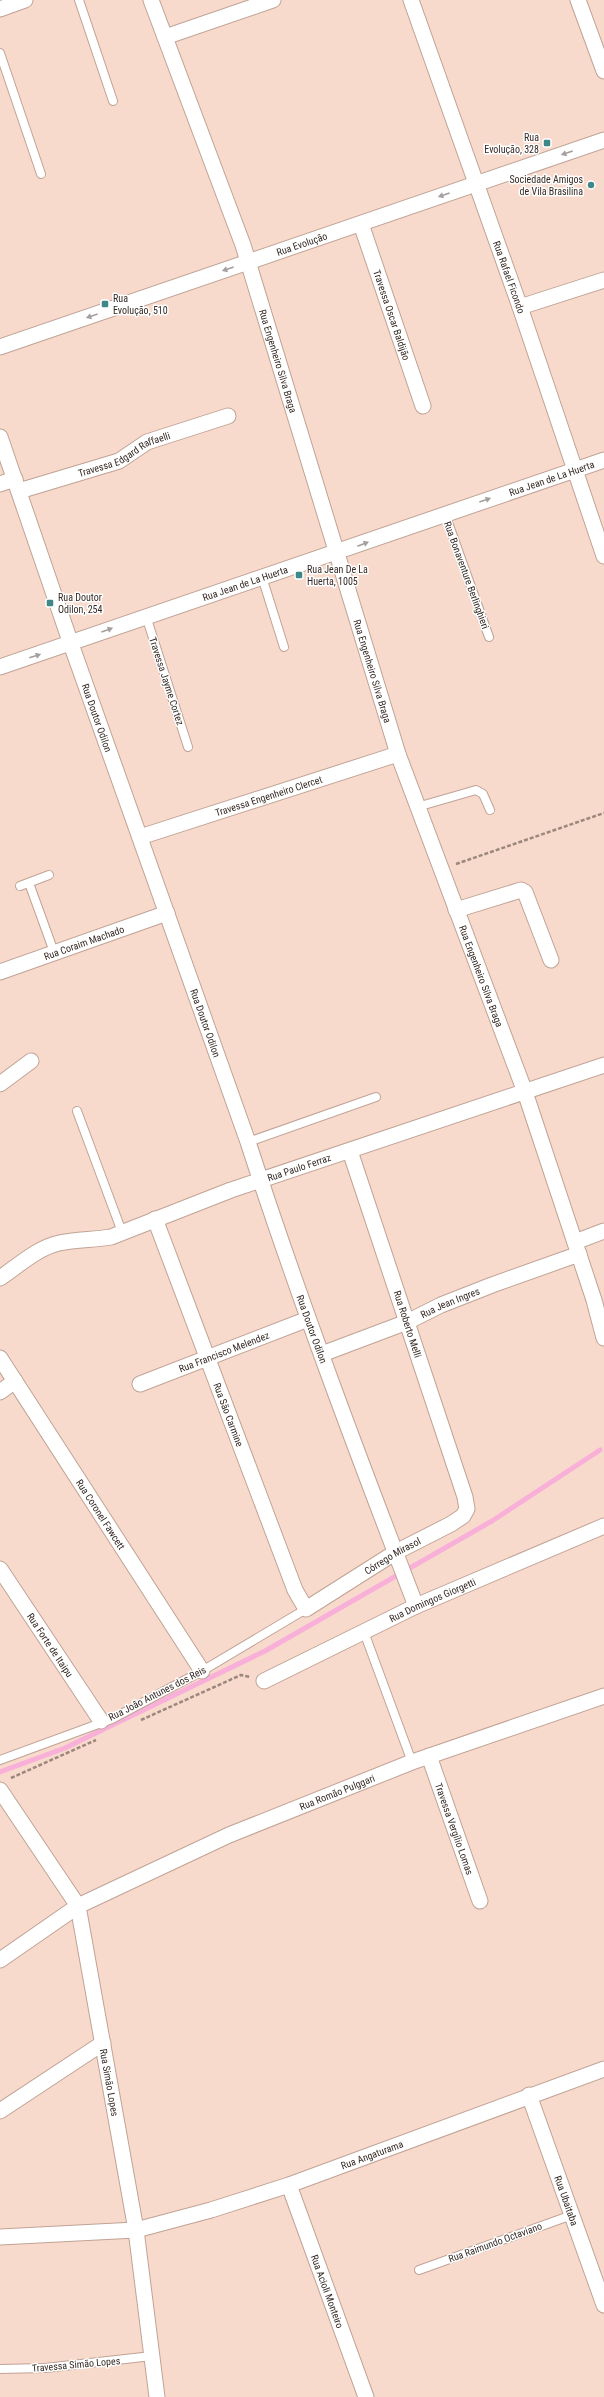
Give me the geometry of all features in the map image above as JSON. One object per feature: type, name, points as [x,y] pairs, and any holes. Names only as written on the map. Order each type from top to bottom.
[{"type":"street","points":[[0,9],[25,0]]},
{"type":"street","name":"Rua Engenheiro Silva Braga","points":[[151,0],[249,262],[398,754],[525,1092],[577,1248],[599,1298],[604,1338]]},
{"type":"street","points":[[165,37],[273,0]]},
{"type":"street","name":"Rua Rafael Ficondo","points":[[411,0],[520,307],[604,556]]},
{"type":"street","points":[[578,0],[604,71]]},
{"type":"street","name":"Rua Evolução","points":[[0,347],[604,140]]},
{"type":"street","name":"Travessa Oscar Baldijão","points":[[362,224],[423,406]]},
{"type":"street","points":[[520,307],[604,280]]},
{"type":"street","name":"Travessa Edgard Raffaelli","points":[[0,484],[17,485],[119,461],[147,442],[228,416]]},
{"type":"street","name":"Rua Doutor Odilon","points":[[0,437],[71,644],[248,1142],[308,1319],[416,1606]]},
{"type":"street","name":"Rua Jean de La Huerta","points":[[0,667],[71,644],[146,616],[262,578],[604,460]]},
{"type":"street","name":"Travessa Engenheiro Clercet","points":[[140,837],[398,754]]},
{"type":"street","points":[[456,910],[521,890],[525,892],[551,960]]},
{"type":"street","name":"Rua Coraim Machado","points":[[0,972],[167,913]]},
{"type":"street","points":[[0,1084],[31,1061]]},
{"type":"street","name":"Rua Paulo Ferraz","points":[[0,1278],[44,1249],[59,1243],[92,1241],[122,1232],[260,1181],[604,1065]]},
{"type":"street","name":"Rua Roberto Melli","points":[[350,1151],[465,1497]]},
{"type":"street","name":"Rua São Carmine","points":[[155,1219],[295,1590],[306,1609]]},
{"type":"street","name":"Rua Jean Ingres","points":[[322,1354],[407,1322],[577,1248],[604,1231]]},
{"type":"street","name":"Rua Francisco Melendez","points":[[140,1384],[308,1319]]},
{"type":"street","name":"Rua Coronel Fawcett","points":[[0,1358],[202,1671]]},
{"type":"street","points":[[0,1392],[15,1381]]},
{"type":"street","name":"Córrego Mirasol","points":[[306,1609],[397,1557],[463,1516],[467,1509],[465,1497]]},
{"type":"street","name":"Rua Domingos Giorgetti","points":[[264,1681],[416,1606],[604,1526]]},
{"type":"street","name":"Rua Forte de Itaipu","points":[[0,1569],[101,1721]]},
{"type":"street","name":"Rua Romão Pulggari","points":[[0,1960],[78,1906],[229,1835],[412,1762],[604,1696]]},
{"type":"street","name":"Travessa Vergílio Lomas","points":[[429,1756],[480,1901]]},
{"type":"street","name":"Rua Simão Lopes","points":[[3,1799],[78,1906],[136,2230],[157,2397]]},
{"type":"street","points":[[0,2111],[103,2043]]},
{"type":"street","name":"Rua Angaturama","points":[[0,2237],[136,2230],[289,2185],[529,2095],[604,2069]]},
{"type":"street","name":"Rua Ubaitaba","points":[[529,2095],[604,2305]]},
{"type":"street","name":"Rua Acioli Monteiro","points":[[289,2185],[366,2397]]},
{"type":"lane","points":[[79,0],[112,101]]},
{"type":"lane","points":[[0,53],[41,174]]},
{"type":"lane","name":"Rua Bonaventure Berlinghieri","points":[[445,514],[489,636]]},
{"type":"lane","points":[[262,578],[284,647]]},
{"type":"lane","name":"Travessa Jayme Cortez","points":[[146,616],[188,747]]},
{"type":"lane","points":[[417,807],[480,790],[490,810]]},
{"type":"lane","points":[[20,886],[49,875]]},
{"type":"lane","points":[[28,883],[54,952]]},
{"type":"lane","points":[[248,1142],[376,1097]]},
{"type":"lane","points":[[77,1111],[122,1232]]},
{"type":"lane","name":"Rua João Antunes dos Reis","points":[[0,1760],[101,1721],[117,1717],[202,1671],[306,1609]]},
{"type":"lane","points":[[364,1632],[412,1762]]},
{"type":"lane","name":"Rua Raimundo Octaviano","points":[[419,2270],[572,2215]]},
{"type":"lane","name":"Travessa Simão Lopes","points":[[0,2369],[45,2368],[152,2356]]},
{"type":"path","points":[[441,869],[604,813]]},
{"type":"waterway","points":[[0,1772],[65,1748],[265,1651],[492,1521],[600,1450]]},
{"type":"place","name":"Rua Evolução, 328","points":[[547,143]]},
{"type":"place","name":"Sociedade Amigos de Vila Brasilina","points":[[591,185]]},
{"type":"place","name":"Rua Evolução, 510","points":[[105,304]]},
{"type":"place","name":"Rua Jean De La Huerta, 1005","points":[[299,575]]},
{"type":"place","name":"Rua Doutor Odilon, 254","points":[[50,603]]}]
